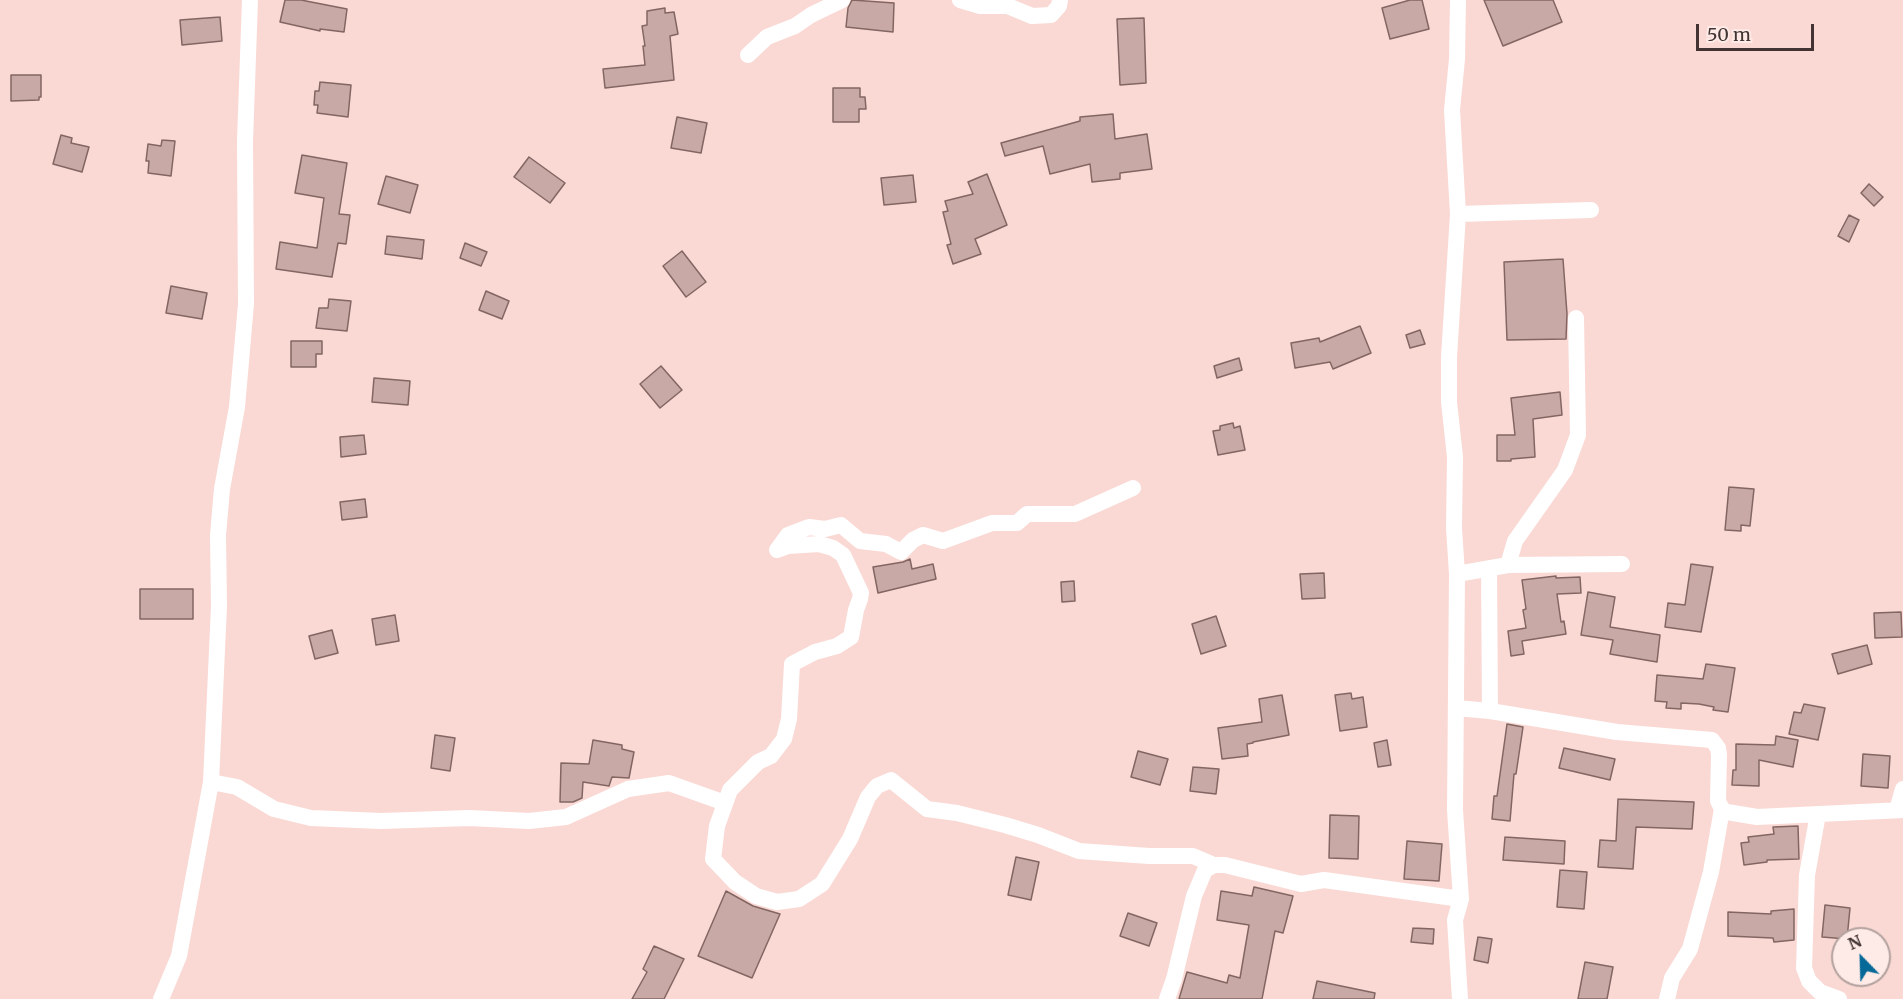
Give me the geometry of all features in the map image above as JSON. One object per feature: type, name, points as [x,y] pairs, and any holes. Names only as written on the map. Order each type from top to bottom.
[{"type":"street","points":[[161,999],[179,956],[211,782],[219,606],[218,535],[222,489],[237,407],[246,304],[244,141],[250,0]]},
{"type":"street","points":[[748,55],[767,37],[795,26],[811,15],[842,0]]},
{"type":"street","points":[[960,0],[980,6],[1008,6],[1032,16],[1051,15],[1059,6],[1060,0]]},
{"type":"street","points":[[1458,0],[1457,59],[1452,110],[1458,214],[1449,357],[1449,402],[1455,457],[1454,528],[1457,574],[1455,810],[1461,898],[1455,920],[1460,999]]},
{"type":"street","points":[[1458,214],[1591,210]]},
{"type":"street","points":[[1508,565],[1515,542],[1565,470],[1578,435],[1576,318]]},
{"type":"street","points":[[1133,488],[1075,514],[1027,514],[1017,523],[992,523],[943,540],[923,535],[913,540],[902,552],[886,544],[860,541],[841,525],[825,529],[809,527],[788,535],[777,549],[819,544],[833,548],[843,555],[861,593],[860,599],[850,637],[837,646],[815,652],[792,664],[789,719],[784,739],[771,756],[758,762],[730,790],[717,826],[713,859],[735,882],[756,896],[777,902],[800,899],[822,884],[850,839],[868,797],[877,786],[891,780],[927,809],[957,813],[1005,825],[1079,851],[1149,856],[1193,856],[1214,865],[1225,865],[1301,884],[1324,880],[1461,898]]},
{"type":"street","points":[[1457,574],[1508,565],[1622,564]]},
{"type":"street","points":[[1489,569],[1490,711]]},
{"type":"street","points":[[1456,708],[1490,711],[1617,732],[1712,740],[1718,748],[1719,755],[1718,801],[1727,813],[1757,817],[1900,810],[1903,789]]},
{"type":"street","points":[[211,782],[237,787],[274,808],[311,819],[381,821],[469,818],[529,822],[566,817],[628,789],[669,783],[725,803]]},
{"type":"street","points":[[1667,999],[1672,978],[1690,950],[1712,872],[1722,809]]},
{"type":"street","points":[[1818,814],[1807,875],[1804,968],[1809,981],[1820,992],[1839,999]]},
{"type":"street","points":[[1167,999],[1194,896],[1205,870],[1214,865]]},
{"type":"building","points":[[285,0],[301,0],[347,9],[344,32],[320,29],[320,31],[280,22]]},
{"type":"building","points":[[852,0],[894,3],[893,32],[846,27],[848,8]]},
{"type":"building","points":[[1410,0],[1422,0],[1429,29],[1390,39],[1382,8]]},
{"type":"building","points":[[1484,0],[1553,0],[1562,22],[1503,46]]},
{"type":"building","points":[[665,8],[665,13],[674,12],[678,34],[670,36],[674,80],[605,88],[603,69],[645,65],[642,26],[647,25],[647,11]]},
{"type":"building","points":[[220,17],[222,41],[182,45],[180,20]]},
{"type":"building","points":[[1144,18],[1146,83],[1120,85],[1117,19]]},
{"type":"building","points":[[11,75],[41,75],[39,100],[11,101]]},
{"type":"building","points":[[320,82],[351,85],[348,117],[317,113],[318,105],[314,105],[315,91],[319,91]]},
{"type":"building","points":[[833,88],[860,88],[860,97],[865,97],[866,109],[859,109],[859,122],[833,122]]},
{"type":"building","points":[[1113,114],[1115,139],[1147,134],[1152,169],[1120,173],[1120,179],[1092,182],[1090,164],[1050,174],[1043,146],[1005,156],[1001,143],[1080,121],[1080,117]]},
{"type":"building","points":[[677,117],[707,123],[701,153],[671,148]]},
{"type":"building","points":[[61,135],[72,138],[71,143],[89,147],[82,172],[53,164]]},
{"type":"building","points":[[162,140],[175,141],[171,176],[148,173],[149,161],[146,161],[148,144],[161,146]]},
{"type":"building","points":[[302,155],[347,163],[339,214],[350,215],[346,244],[338,243],[332,277],[276,269],[280,242],[317,248],[324,198],[295,193]]},
{"type":"building","points":[[529,157],[565,183],[550,203],[514,177]]},
{"type":"building","points":[[987,174],[1007,225],[975,239],[981,254],[953,264],[947,245],[951,244],[943,212],[948,211],[945,201],[973,194],[968,182]]},
{"type":"building","points":[[913,175],[916,202],[884,205],[881,178]]},
{"type":"building","points":[[386,176],[418,185],[410,213],[378,204]]},
{"type":"building","points":[[1869,184],[1883,197],[1874,206],[1861,193]]},
{"type":"building","points":[[1849,215],[1859,220],[1849,242],[1838,236]]},
{"type":"building","points":[[387,236],[424,240],[422,259],[385,254]]},
{"type":"building","points":[[465,243],[487,252],[481,266],[460,258]]},
{"type":"building","points":[[682,251],[706,282],[686,297],[663,266]]},
{"type":"building","points":[[1563,259],[1567,314],[1566,339],[1507,340],[1504,262]]},
{"type":"building","points":[[171,286],[207,293],[202,319],[166,313]]},
{"type":"building","points":[[486,291],[509,301],[502,319],[479,310]]},
{"type":"building","points":[[329,299],[351,301],[347,331],[316,328],[319,308],[328,308]]},
{"type":"building","points":[[1360,326],[1371,353],[1333,369],[1330,362],[1295,368],[1291,343],[1319,338],[1320,342]]},
{"type":"building","points":[[1420,330],[1425,344],[1410,348],[1406,335]]},
{"type":"building","points":[[291,341],[322,341],[322,354],[316,354],[316,367],[291,367]]},
{"type":"building","points":[[1239,358],[1242,370],[1217,378],[1214,366]]},
{"type":"building","points":[[661,366],[682,390],[660,408],[640,384]]},
{"type":"building","points":[[374,378],[410,381],[408,405],[372,402]]},
{"type":"building","points":[[1560,392],[1562,415],[1533,419],[1535,457],[1497,461],[1497,435],[1515,435],[1511,398]]},
{"type":"building","points":[[1233,423],[1234,428],[1240,426],[1245,450],[1218,455],[1213,431],[1220,430],[1220,426]]},
{"type":"building","points":[[364,435],[366,454],[341,457],[340,437]]},
{"type":"building","points":[[1729,487],[1754,489],[1750,526],[1741,525],[1741,531],[1725,530]]},
{"type":"building","points":[[365,499],[367,517],[342,520],[340,502]]},
{"type":"building","points":[[910,559],[912,569],[933,564],[936,579],[878,593],[873,567]]},
{"type":"building","points":[[1691,564],[1713,567],[1701,632],[1665,627],[1668,603],[1685,605]]},
{"type":"building","points":[[1324,573],[1325,598],[1302,599],[1300,574]]},
{"type":"building","points":[[1556,576],[1556,578],[1580,577],[1581,593],[1557,594],[1561,622],[1564,621],[1566,634],[1522,641],[1524,654],[1511,656],[1508,631],[1526,628],[1522,580]]},
{"type":"building","points":[[1074,581],[1075,601],[1062,602],[1061,582]]},
{"type":"building","points":[[140,589],[193,589],[193,619],[140,619]]},
{"type":"building","points":[[1588,592],[1615,597],[1610,627],[1660,635],[1657,662],[1610,654],[1613,640],[1581,635]]},
{"type":"building","points":[[1901,612],[1902,637],[1875,638],[1874,613]]},
{"type":"building","points":[[395,615],[399,641],[376,645],[372,619]]},
{"type":"building","points":[[1216,616],[1226,646],[1201,654],[1192,624]]},
{"type":"building","points":[[332,630],[338,653],[315,659],[309,636]]},
{"type":"building","points":[[1867,645],[1872,664],[1838,674],[1832,654]]},
{"type":"building","points":[[1706,664],[1735,668],[1728,712],[1713,710],[1714,707],[1699,704],[1681,703],[1681,709],[1666,708],[1667,702],[1655,701],[1657,675],[1703,679]]},
{"type":"building","points":[[1351,693],[1352,699],[1363,697],[1367,727],[1340,731],[1335,695]]},
{"type":"building","points":[[1282,695],[1289,735],[1247,744],[1248,756],[1222,759],[1218,728],[1262,722],[1259,699]]},
{"type":"building","points":[[1804,704],[1825,708],[1818,740],[1789,734],[1794,712],[1801,713]]},
{"type":"building","points":[[1507,724],[1523,727],[1516,774],[1514,774],[1510,821],[1492,819]]},
{"type":"building","points":[[435,735],[455,738],[450,771],[431,768]]},
{"type":"building","points":[[1776,736],[1798,740],[1793,767],[1759,760],[1759,786],[1732,785],[1733,770],[1736,770],[1736,744],[1775,745]]},
{"type":"building","points":[[593,740],[622,745],[622,749],[634,752],[629,778],[612,777],[609,786],[583,782],[582,798],[573,802],[560,802],[561,763],[589,764]]},
{"type":"building","points":[[1387,740],[1391,765],[1378,767],[1374,743]]},
{"type":"building","points":[[1564,748],[1615,759],[1610,780],[1559,768]]},
{"type":"building","points":[[1138,751],[1168,759],[1160,785],[1131,777]]},
{"type":"building","points":[[1863,754],[1890,756],[1888,788],[1861,786]]},
{"type":"building","points":[[1193,767],[1219,769],[1216,794],[1190,791]]},
{"type":"building","points":[[1618,799],[1694,802],[1692,829],[1636,827],[1633,869],[1598,867],[1600,840],[1616,841]]},
{"type":"building","points":[[1330,815],[1359,816],[1358,859],[1329,858]]},
{"type":"building","points":[[1798,826],[1799,859],[1767,860],[1767,862],[1744,865],[1741,843],[1749,842],[1748,837],[1774,834],[1773,827]]},
{"type":"building","points":[[1505,837],[1565,841],[1564,864],[1503,860]]},
{"type":"building","points":[[1407,841],[1442,844],[1439,881],[1404,879]]},
{"type":"building","points":[[1016,857],[1039,862],[1031,900],[1008,895]]},
{"type":"building","points":[[1560,870],[1587,872],[1584,909],[1557,907]]},
{"type":"building","points":[[1254,887],[1293,896],[1283,933],[1275,931],[1262,999],[1179,999],[1187,972],[1227,983],[1229,975],[1240,978],[1249,925],[1217,920],[1221,891],[1252,896]]},
{"type":"building","points":[[726,891],[753,906],[780,914],[752,978],[698,956]]},
{"type":"building","points":[[1825,905],[1850,908],[1848,927],[1831,927],[1831,938],[1822,937]]},
{"type":"building","points":[[1794,909],[1794,940],[1774,942],[1773,938],[1728,936],[1728,912],[1771,914],[1771,911]]},
{"type":"building","points":[[1128,913],[1157,923],[1149,946],[1120,936]]},
{"type":"building","points":[[1413,928],[1434,929],[1433,944],[1411,942]]},
{"type":"building","points":[[1478,937],[1492,939],[1488,963],[1474,960]]},
{"type":"building","points":[[654,946],[684,959],[664,999],[632,999],[647,972],[643,969]]},
{"type":"building","points":[[1585,962],[1613,967],[1607,999],[1578,999]]},
{"type":"building","points":[[1317,981],[1375,993],[1374,999],[1313,999]]}]
